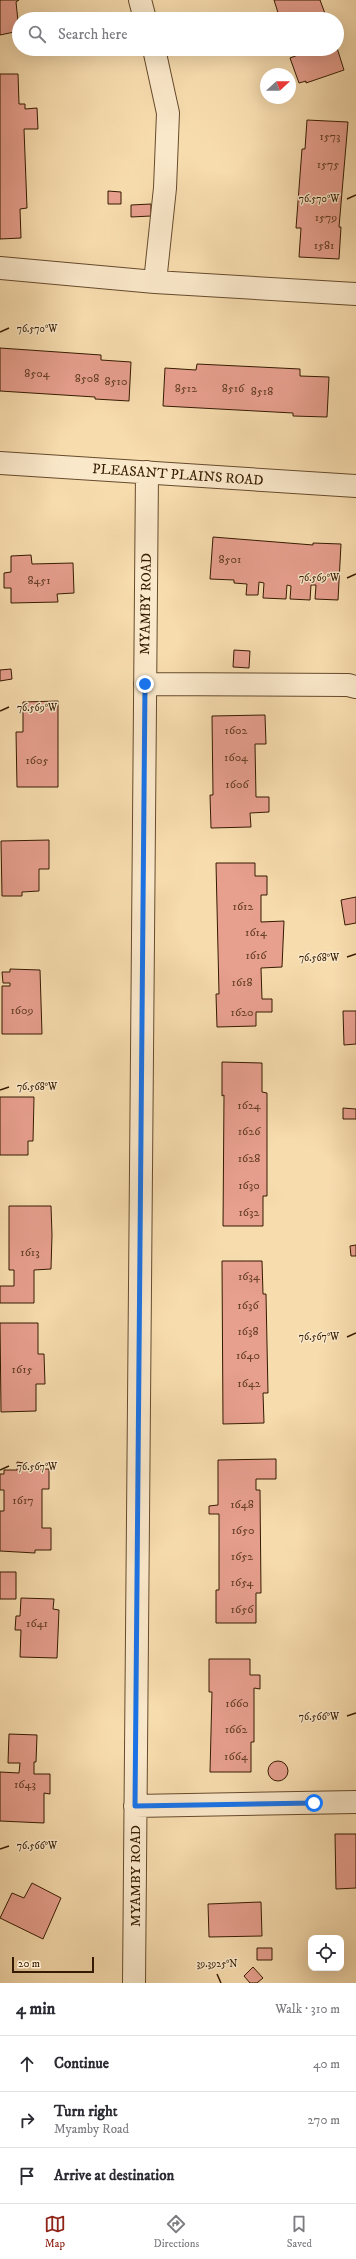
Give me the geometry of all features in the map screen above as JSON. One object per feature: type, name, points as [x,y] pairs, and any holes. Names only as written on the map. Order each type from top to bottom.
[{"type":"street","points":[[140,0],[143,12]]},
{"type":"street","points":[[155,282],[165,188],[168,113],[156,56]]},
{"type":"street","points":[[0,268],[155,282],[356,294]]},
{"type":"street","name":"PLEASANT PLAINS ROAD","points":[[0,462],[356,486]]},
{"type":"street","name":"MYAMBY ROAD","points":[[134,1983],[146,472]]},
{"type":"street","points":[[145,684],[348,685],[356,687]]},
{"type":"street","points":[[135,1806],[356,1802]]},
{"type":"building","points":[[0,0],[19,0],[16,2],[17,12],[12,12],[12,32],[0,35]]},
{"type":"building","points":[[274,0],[320,0],[324,12],[278,12]]},
{"type":"building","points":[[295,56],[340,56],[344,70],[306,83],[306,81],[299,83],[296,75],[296,68],[294,68],[290,58]]},
{"type":"building","points":[[0,74],[18,74],[19,104],[25,104],[25,109],[37,108],[38,129],[24,129],[27,208],[20,209],[21,238],[0,239]]},
{"type":"building","points":[[307,120],[348,122],[339,227],[341,227],[339,259],[299,257],[301,228],[296,228],[302,149],[305,149]]},
{"type":"building","points":[[108,191],[121,192],[121,204],[108,204]]},
{"type":"building","points":[[151,204],[151,216],[131,217],[131,205]]},
{"type":"building","points":[[0,348],[101,355],[101,360],[131,362],[129,401],[95,399],[95,397],[0,391]]},
{"type":"building","points":[[197,364],[300,369],[300,376],[329,377],[327,417],[293,416],[293,413],[163,406],[165,368],[196,370]]},
{"type":"building","points":[[213,537],[313,545],[313,543],[341,544],[338,600],[315,599],[316,585],[311,585],[310,600],[290,599],[291,586],[287,585],[286,599],[263,598],[264,583],[259,582],[258,595],[246,595],[247,584],[234,583],[234,580],[210,579]]},
{"type":"building","points":[[31,555],[32,564],[73,563],[74,593],[57,594],[58,602],[11,603],[11,588],[4,588],[4,573],[11,572],[11,556]]},
{"type":"building","points":[[234,650],[250,651],[249,668],[233,667]]},
{"type":"building","points":[[11,669],[12,679],[0,681],[0,670]]},
{"type":"building","points":[[58,701],[58,787],[17,787],[16,732],[23,732],[23,702]]},
{"type":"building","points":[[265,715],[266,744],[255,744],[256,797],[269,797],[269,812],[250,813],[251,827],[211,828],[210,795],[213,795],[212,716]]},
{"type":"building","points":[[49,840],[49,869],[39,869],[39,891],[22,892],[22,896],[2,896],[1,841]]},
{"type":"building","points":[[216,863],[255,863],[255,876],[267,876],[267,895],[261,895],[261,922],[284,921],[282,967],[261,968],[262,999],[272,999],[272,1012],[256,1012],[256,1026],[217,1027],[216,994],[219,994]]},
{"type":"building","points":[[356,897],[356,923],[345,925],[341,900]]},
{"type":"building","points":[[10,969],[40,970],[42,1034],[2,1034],[2,986],[10,986],[10,983],[3,983],[2,972],[10,972]]},
{"type":"building","points":[[343,1011],[356,1011],[356,1044],[344,1045]]},
{"type":"building","points":[[222,1062],[262,1063],[262,1092],[267,1093],[267,1196],[263,1196],[263,1226],[223,1226],[224,1095],[222,1096]]},
{"type":"building","points":[[0,1097],[34,1097],[33,1141],[28,1141],[28,1155],[0,1155]]},
{"type":"building","points":[[343,1108],[356,1109],[356,1119],[343,1119]]},
{"type":"building","points":[[9,1206],[51,1206],[51,1269],[34,1270],[34,1303],[0,1303],[0,1286],[14,1286],[14,1270],[9,1270]]},
{"type":"building","points":[[356,1245],[356,1256],[351,1256],[350,1246]]},
{"type":"building","points":[[222,1261],[262,1261],[263,1294],[266,1294],[268,1393],[263,1393],[264,1423],[223,1424]]},
{"type":"building","points":[[0,1323],[38,1323],[38,1354],[44,1354],[45,1384],[36,1384],[36,1411],[1,1412]]},
{"type":"building","points":[[276,1459],[276,1479],[256,1479],[256,1490],[260,1490],[261,1593],[256,1593],[256,1623],[216,1623],[216,1590],[219,1590],[219,1514],[209,1514],[209,1506],[218,1505],[218,1460]]},
{"type":"building","points":[[17,1462],[24,1463],[24,1469],[49,1469],[49,1489],[42,1489],[42,1528],[51,1528],[51,1550],[35,1550],[35,1553],[0,1551],[0,1511],[4,1511],[4,1490],[0,1490],[0,1474],[4,1474],[4,1470],[17,1470]]},
{"type":"building","points":[[0,1572],[16,1572],[16,1599],[0,1599]]},
{"type":"building","points":[[21,1598],[54,1599],[53,1609],[59,1610],[57,1658],[20,1657],[21,1630],[15,1630],[16,1616],[20,1616]]},
{"type":"building","points":[[209,1659],[250,1659],[250,1675],[260,1675],[260,1689],[254,1688],[254,1742],[251,1742],[251,1772],[210,1772],[212,1692],[209,1692]]},
{"type":"building","points":[[9,1734],[37,1735],[34,1774],[50,1774],[50,1794],[44,1793],[44,1823],[0,1821],[0,1772],[19,1773],[20,1763],[8,1763]]},
{"type":"building","points":[[278,1761],[285,1764],[288,1771],[285,1778],[278,1781],[271,1778],[268,1771],[271,1764]]},
{"type":"building","points":[[335,1834],[356,1834],[356,1888],[336,1889]]},
{"type":"building","points":[[32,1883],[61,1898],[43,1939],[0,1918],[12,1893],[24,1898]]},
{"type":"building","points":[[261,1902],[262,1936],[209,1937],[208,1904]]},
{"type":"building","points":[[257,1948],[272,1948],[272,1960],[257,1960]]},
{"type":"building","points":[[253,1967],[263,1978],[257,1983],[250,1983],[244,1976]]},
{"type":"route","points":[[145,684],[135,1806],[314,1803]]}]
